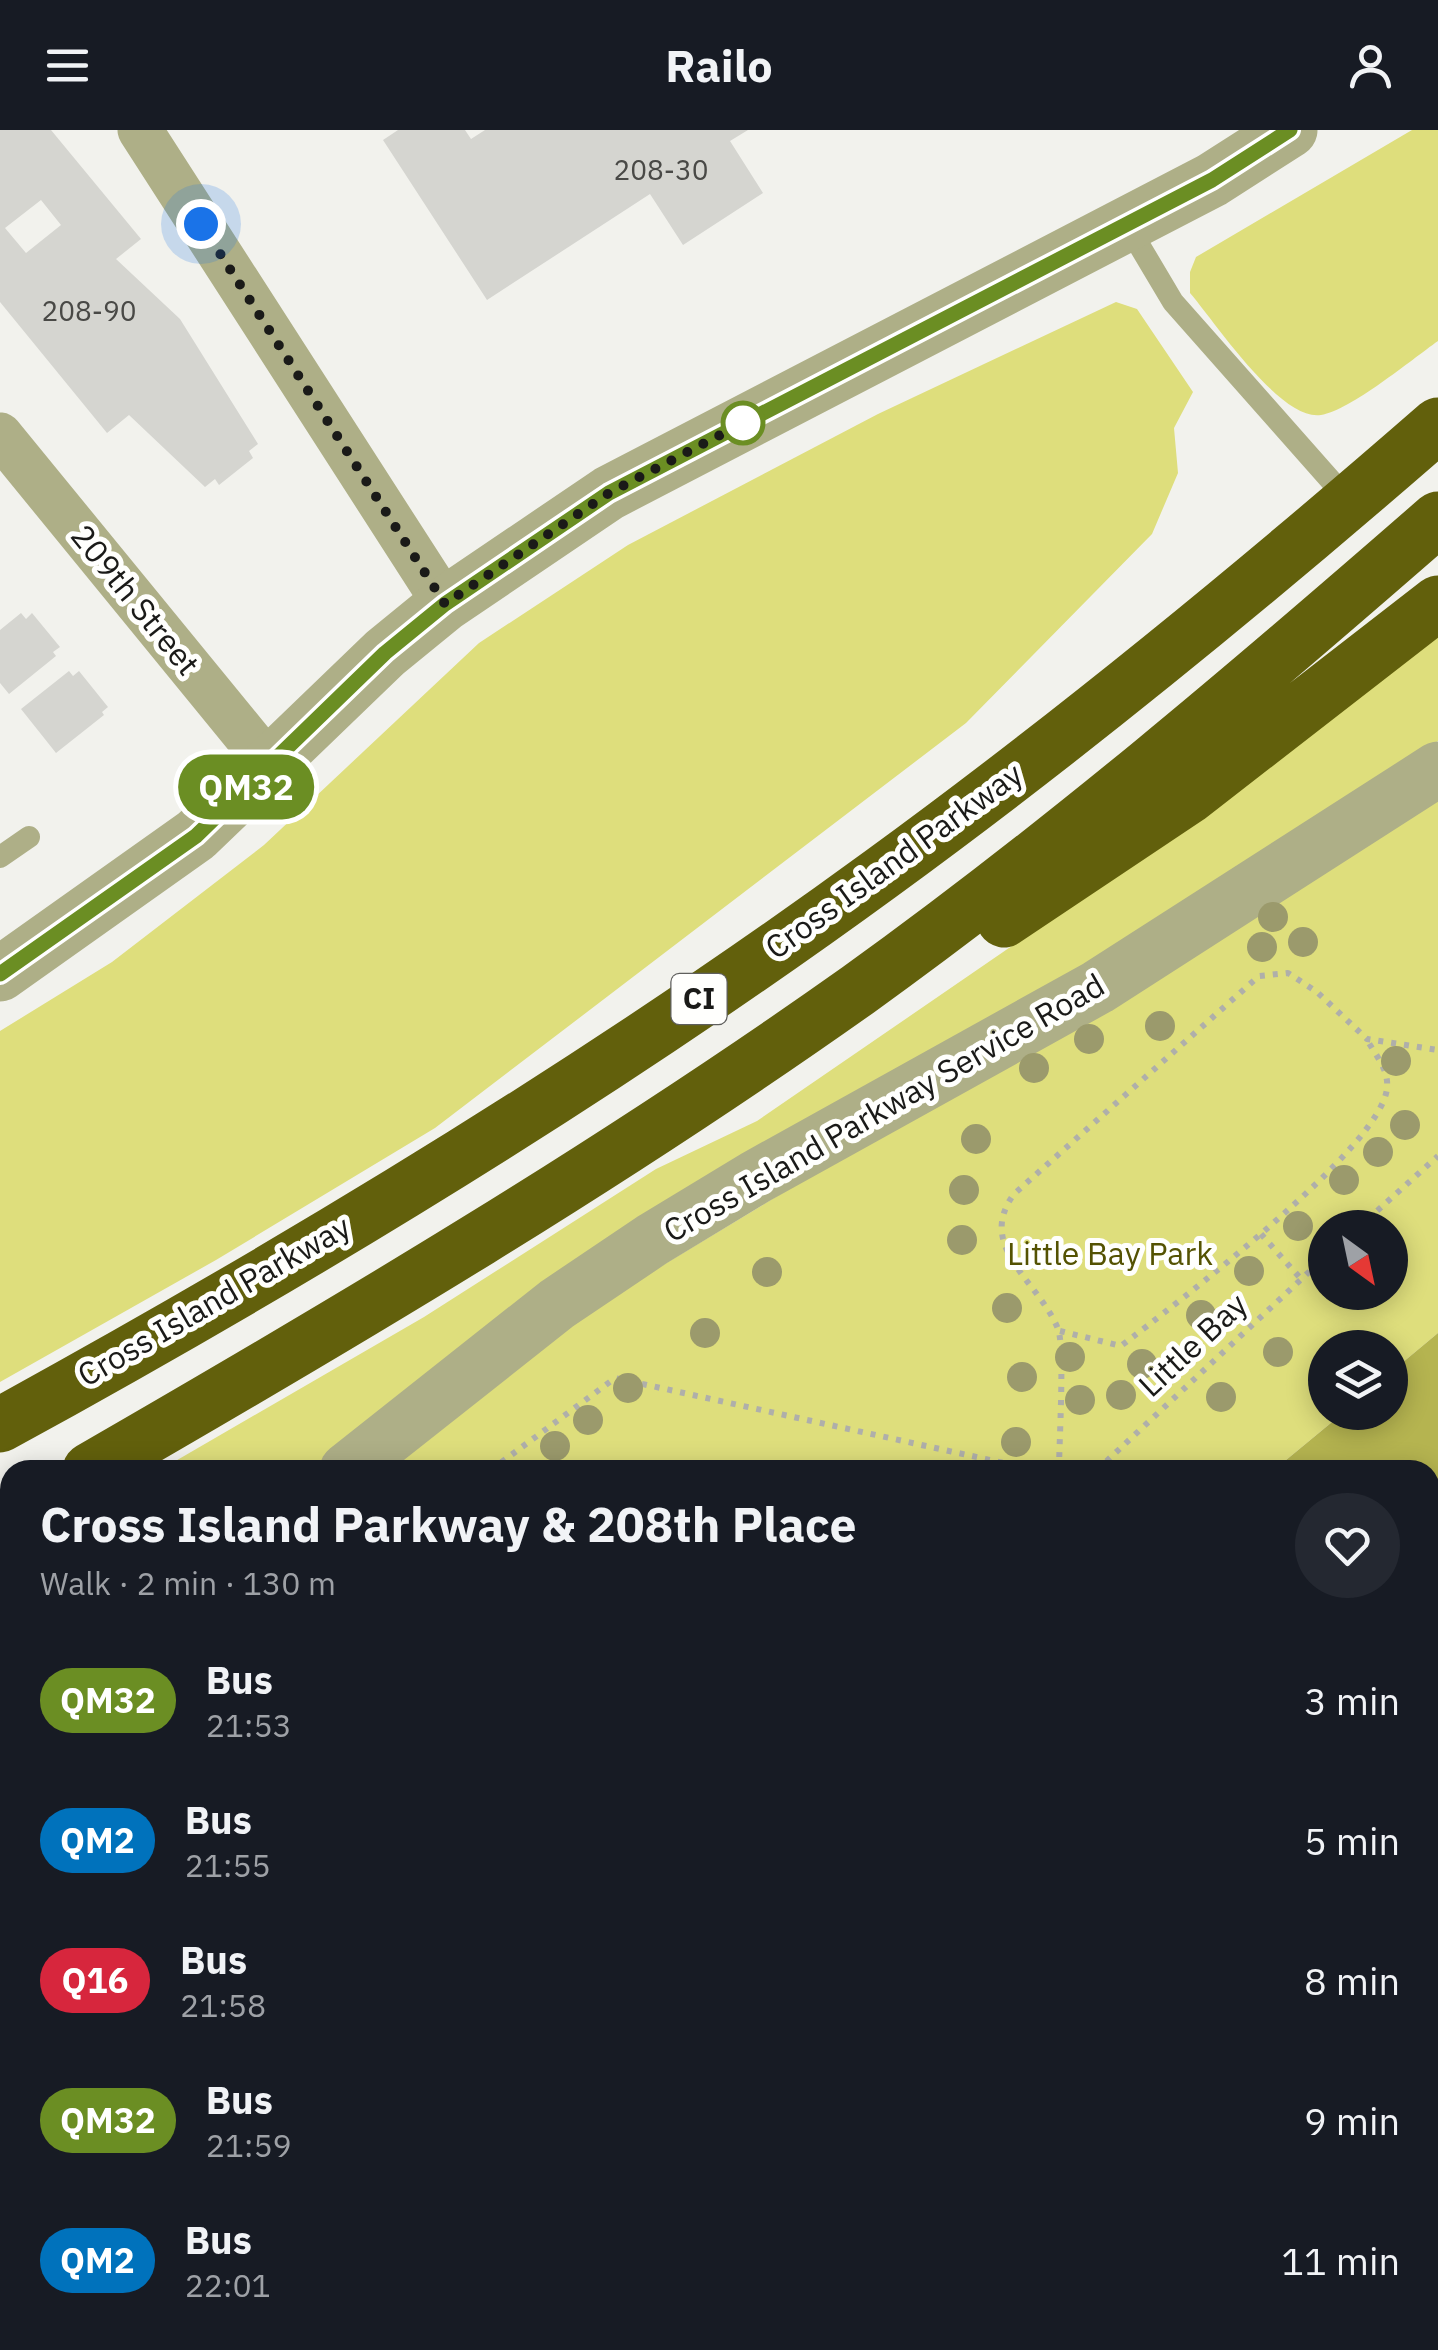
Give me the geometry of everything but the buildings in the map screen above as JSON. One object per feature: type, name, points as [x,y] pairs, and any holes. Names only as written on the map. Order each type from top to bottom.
[{"type":"highway","points":[[1349,502],[1438,407]]},
{"type":"highway","name":"Cross Island Parkway","points":[[0,1425],[443,1166],[880,875],[1178,647],[1438,425]]},
{"type":"highway","name":"CI","points":[[107,1460],[349,1319],[608,1160],[859,989],[1044,850],[1438,520]]},
{"type":"highway","points":[[608,1160],[869,1006],[1126,842],[1438,603]]},
{"type":"street","points":[[140,130],[445,604]]},
{"type":"street","points":[[0,974],[196,836],[385,653],[445,604],[609,493],[1212,180],[1290,130]]},
{"type":"street","name":"209th Street","points":[[0,435],[269,764]]},
{"type":"street","name":"Cross Island Parkway Service Road","points":[[360,1460],[557,1304],[652,1240],[1098,987],[1438,769]]},
{"type":"lane","points":[[1126,223],[1173,302],[1349,502]]},
{"type":"lane","points":[[0,858],[29,837]]},
{"type":"path","points":[[1059,1460],[1060,1331],[998,1232],[1001,1211],[1014,1194],[1258,976],[1288,973],[1317,992],[1366,1039],[1387,1074],[1388,1092],[1377,1112],[1315,1184],[1229,1264],[1120,1346],[1060,1331]]},
{"type":"path","points":[[1366,1039],[1438,1050]]},
{"type":"path","points":[[1378,1210],[1438,1156]]},
{"type":"path","points":[[1261,1234],[1301,1279]]},
{"type":"path","name":"Little Bay","points":[[1108,1460],[1308,1273]]},
{"type":"path","points":[[505,1460],[615,1378],[990,1460]]},
{"type":"green space","points":[[1412,130],[1438,130],[1438,341],[1348,404],[1321,415],[1305,413],[1269,387],[1232,346],[1190,293],[1190,272],[1196,257]]},
{"type":"green space","points":[[1116,302],[1137,309],[1193,392],[1174,428],[1178,473],[1152,534],[966,723],[435,1128],[216,1260],[0,1382],[0,1031],[112,962],[264,845],[479,643],[628,545],[878,414]]},
{"type":"green space","points":[[1438,636],[1438,741],[1094,962],[445,1366],[328,1460],[177,1460],[424,1317],[656,1169],[757,1121],[1143,856]]},
{"type":"green space","name":"Little Bay Park","points":[[1438,798],[1438,1333],[1408,1358],[1408,1330],[1308,1330],[1308,1430],[1322,1430],[1286,1460],[399,1460],[600,1303]]},
{"type":"shaded area","points":[[1438,1333],[1438,1460],[1286,1460],[1322,1430],[1408,1430],[1408,1358]]},
{"type":"bus line","name":"QM32","points":[[0,974],[45,946],[196,836],[385,653],[445,604],[609,493],[1212,180],[1290,130]]},
{"type":"route","points":[[201,224],[445,604],[609,493],[743,423]]}]
